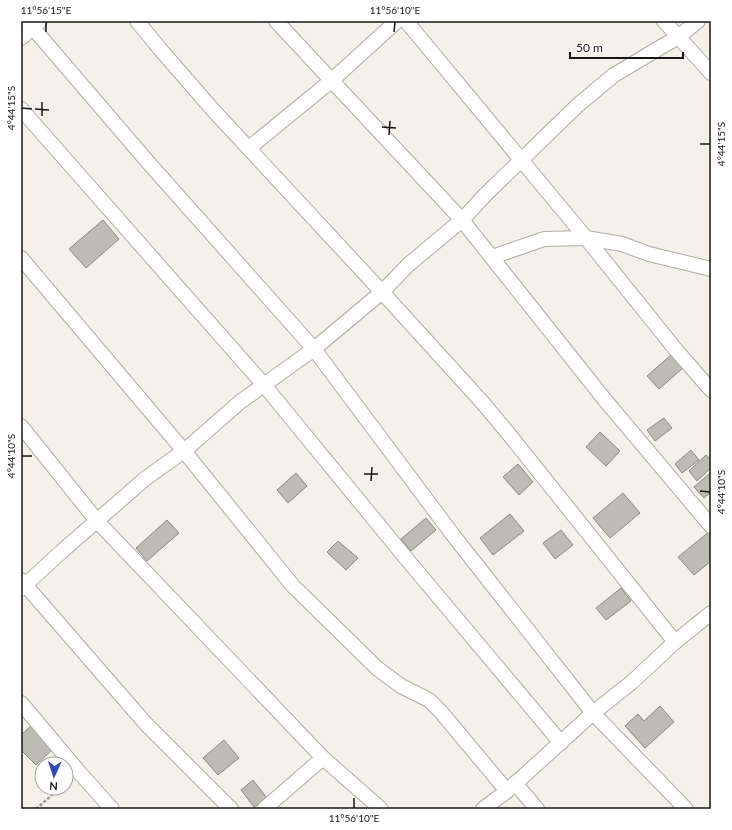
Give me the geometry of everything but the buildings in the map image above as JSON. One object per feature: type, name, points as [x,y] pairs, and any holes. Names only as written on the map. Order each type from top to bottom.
[{"type":"street","points":[[137,21],[212,110],[249,148],[482,402],[675,642]]},
{"type":"street","points":[[276,21],[331,82],[462,220],[604,400],[711,526]]},
{"type":"street","points":[[249,148],[331,82],[397,21]]},
{"type":"street","points":[[406,21],[586,238],[676,350],[711,390]]},
{"type":"street","points":[[664,21],[711,73]]},
{"type":"street","points":[[231,809],[146,724],[22,585],[146,478],[184,451],[240,402],[314,349],[382,292],[408,265],[462,220],[487,193],[578,105],[614,75],[678,37],[698,21]]},
{"type":"street","points":[[21,38],[34,23],[147,161],[314,349],[453,535],[593,713],[686,809]]},
{"type":"street","points":[[21,109],[264,385],[405,557],[561,743]]},
{"type":"street","points":[[492,257],[544,239],[586,238],[622,244],[649,254],[711,269]]},
{"type":"street","points":[[21,258],[184,451],[293,586],[378,669],[401,686],[429,700],[511,787],[537,809]]},
{"type":"street","points":[[21,426],[97,521],[323,758],[381,809]]},
{"type":"street","points":[[483,809],[511,787],[593,713],[632,682],[675,642],[711,613]]},
{"type":"street","points":[[21,703],[112,809]]},
{"type":"street","points":[[264,809],[323,758]]},
{"type":"path","points":[[36,809],[51,796]]}]
